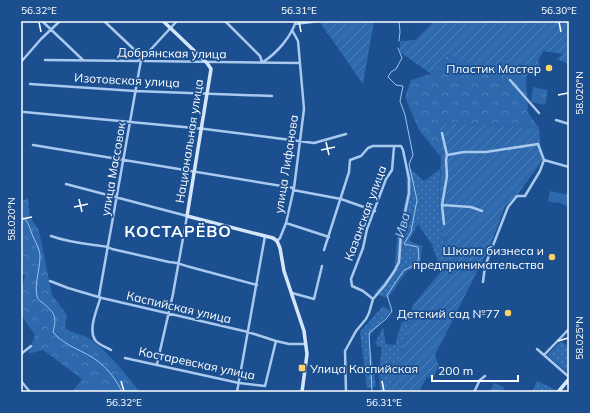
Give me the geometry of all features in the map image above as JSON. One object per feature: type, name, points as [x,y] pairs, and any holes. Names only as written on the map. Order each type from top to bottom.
[{"type":"street","points":[[42,21],[83,60]]},
{"type":"street","points":[[22,60],[60,21]]},
{"type":"street","points":[[104,21],[140,56],[141,60],[177,21]]},
{"type":"street","points":[[163,21],[207,63]]},
{"type":"street","points":[[224,21],[260,56],[262,62],[272,56],[290,35],[295,22],[319,21]]},
{"type":"street","name":"улица Лифанова","points":[[277,241],[280,238],[286,223],[294,189],[304,109],[298,41],[292,30]]},
{"type":"street","name":"Добрянская улица","points":[[45,60],[141,60],[207,63],[262,62],[299,64]]},
{"type":"street","name":"улица Массовок","points":[[111,350],[100,344],[95,339],[93,325],[100,299],[99,296],[141,60]]},
{"type":"street","name":"Национальная улица","points":[[157,364],[169,313],[195,172],[211,70],[207,63]]},
{"type":"street","points":[[510,80],[539,113]]},
{"type":"street","name":"Изотовская улица","points":[[30,84],[135,91],[272,96]]},
{"type":"street","points":[[24,112],[202,129],[314,143],[346,134]]},
{"type":"street","points":[[556,120],[569,124]]},
{"type":"street","points":[[442,132],[447,155],[447,176],[442,205],[444,224]]},
{"type":"street","points":[[447,155],[464,152],[486,152],[538,144],[544,160],[540,171],[525,196],[517,196],[508,207],[485,266],[483,282]]},
{"type":"street","points":[[32,145],[294,189],[341,199],[374,211]]},
{"type":"street","points":[[324,250],[349,172],[350,160],[361,156],[368,148],[373,146],[401,146],[409,179],[409,193],[401,232],[398,262],[395,270],[385,285],[373,299],[366,319],[356,331],[345,351],[346,392]]},
{"type":"street","name":"Казанская улица","points":[[373,299],[363,291],[352,286],[351,279],[363,248],[367,229],[386,179],[392,170],[394,147]]},
{"type":"street","points":[[544,160],[569,167]]},
{"type":"street","points":[[66,184],[265,236],[277,241],[280,248],[284,271],[304,331],[306,344],[306,364],[302,392]]},
{"type":"street","points":[[442,205],[472,207],[482,211]]},
{"type":"street","points":[[286,223],[328,237]]},
{"type":"street","points":[[51,236],[69,242],[108,247],[169,262],[178,262],[183,266],[221,274],[257,285]]},
{"type":"street","points":[[238,392],[265,236]]},
{"type":"street","points":[[291,293],[314,299],[322,266]]},
{"type":"street","name":"Каспийская улица","points":[[50,281],[68,288],[248,332],[276,341],[289,344],[306,344]]},
{"type":"street","points":[[544,355],[569,329]]},
{"type":"street","name":"Костаревская улица","points":[[125,358],[239,383],[265,386],[276,341]]},
{"type":"street","points":[[21,354],[31,346]]},
{"type":"street","points":[[537,349],[569,378],[558,392]]},
{"type":"street","points":[[474,392],[480,380],[485,376]]},
{"type":"street","points":[[21,381],[30,392]]},
{"type":"green space","points":[[319,21],[374,21],[363,84]]},
{"type":"green space","points":[[434,21],[569,21],[569,64],[557,59],[563,54],[543,51],[538,61],[540,68],[518,65],[512,78],[447,55],[431,74],[400,52],[400,41],[416,40]]},
{"type":"green space","points":[[447,55],[512,78],[518,65],[529,67],[526,81],[527,111],[539,128],[439,123],[441,157],[419,130],[405,97],[411,80],[431,74]]},
{"type":"green space","points":[[533,87],[548,90],[545,105],[531,102]]},
{"type":"green space","points":[[439,123],[539,128],[542,161],[518,194],[505,206],[491,244],[435,355],[439,366],[433,378],[427,377],[419,392],[391,392],[413,305],[454,256],[439,226],[441,157]]},
{"type":"green space","points":[[406,165],[424,181],[440,169],[439,226],[454,256],[441,272],[432,245],[418,224],[409,241],[422,246],[420,265],[407,271],[388,298],[374,294],[394,270],[398,232],[407,194]]},
{"type":"green space","points":[[550,191],[569,195],[569,207],[558,202],[548,201]]},
{"type":"green space","points":[[28,198],[30,217],[39,231],[52,295],[67,315],[65,328],[71,332],[90,339],[117,364],[140,392],[72,392],[82,379],[43,350],[28,354],[35,335],[21,315],[21,291],[25,275],[21,273],[21,202]]},
{"type":"green space","points":[[383,306],[391,311],[369,337],[376,387],[367,388],[360,332]]},
{"type":"green space","points":[[411,314],[391,392],[380,392],[379,369],[382,348],[375,344],[383,327],[386,344],[395,345],[401,324]]},
{"type":"green space","points":[[561,341],[569,347],[568,373],[547,355]]},
{"type":"green space","points":[[537,381],[556,390],[554,392],[532,392]]},
{"type":"green space","points":[[494,383],[504,387],[503,392],[489,392]]},
{"type":"waterway","name":"Ива","points":[[399,21],[399,41]]},
{"type":"waterway","name":"Ива","points":[[372,392],[369,333],[386,319],[392,311],[387,295],[404,270],[411,267],[419,260],[418,247],[404,244],[411,232],[417,200],[409,164],[413,155],[405,115],[400,101],[403,86],[396,85],[388,77],[391,72],[396,69],[402,58],[398,48]]},
{"type":"waterway","points":[[21,216],[28,224],[39,251],[40,262],[36,292],[39,299],[54,316],[55,323],[53,332],[69,345],[103,365],[118,384],[122,392]]},
{"type":"place","name":"Пластик Мастер","points":[[549,68]]},
{"type":"place","name":"Школа бизнеса и предпринимательства","points":[[552,257]]},
{"type":"place","name":"Детский сад №77","points":[[508,313]]},
{"type":"place","name":"Улица Каспийская","points":[[302,368]]},
{"type":"district","name":"КОСТАРЁВО","points":[[178,231]]}]
